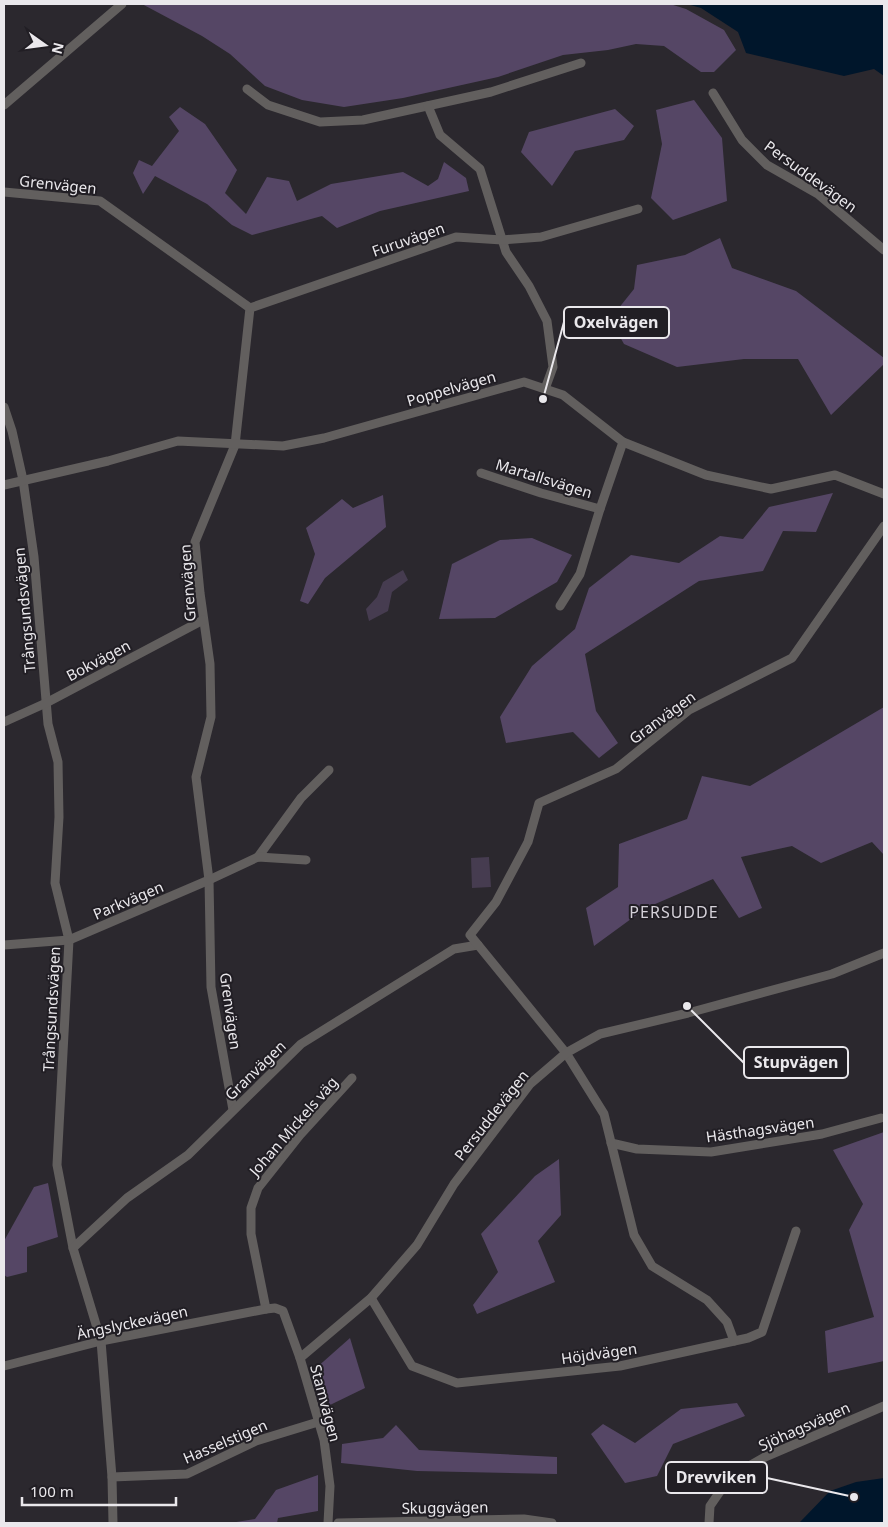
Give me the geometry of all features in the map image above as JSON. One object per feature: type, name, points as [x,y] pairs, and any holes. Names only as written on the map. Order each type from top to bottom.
[{"type":"street","points":[[4,105],[122,4]]},
{"type":"street","points":[[247,89],[268,105],[320,122],[363,120],[491,92],[581,63]]},
{"type":"street","name":"Persuddevägen","points":[[713,93],[742,140],[767,165],[818,194],[884,250]]},
{"type":"street","points":[[428,106],[440,135],[480,169],[506,252],[529,286],[547,321],[553,367],[545,389]]},
{"type":"street","name":"Grenvägen","points":[[4,192],[100,201],[250,308],[235,445],[195,542],[210,664],[211,717],[196,777],[209,880],[211,987],[234,1110]]},
{"type":"street","name":"Furuvägen","points":[[250,308],[456,237],[502,240],[541,237],[638,209]]},
{"type":"street","name":"Poppelvägen","points":[[4,485],[108,461],[178,441],[283,446],[324,438],[524,382],[563,396],[623,442],[706,475],[771,489],[835,475],[884,494]]},
{"type":"street","name":"Trångsundsvägen","points":[[4,407],[12,431],[23,480],[34,557],[48,724],[58,762],[59,817],[55,883],[69,940],[57,1165],[73,1248],[101,1341],[114,1523]]},
{"type":"street","name":"Martallsvägen","points":[[560,606],[580,574],[623,442]]},
{"type":"street","name":"Martallsvägen","points":[[481,473],[541,493],[600,509]]},
{"type":"street","name":"Granvägen","points":[[73,1248],[127,1198],[188,1155],[301,1044],[454,949],[478,945],[470,935],[496,902],[528,842],[540,803],[616,769],[689,710],[792,658],[884,526]]},
{"type":"street","name":"Bokvägen","points":[[4,722],[46,703],[204,620]]},
{"type":"street","name":"Parkvägen","points":[[4,945],[69,940],[209,880],[258,856],[300,798],[329,770]]},
{"type":"street","points":[[258,856],[306,860]]},
{"type":"street","points":[[478,945],[566,1053],[604,1114],[634,1234],[652,1266],[707,1300],[727,1322],[734,1341]]},
{"type":"street","name":"Persuddevägen","points":[[300,1358],[371,1298],[417,1245],[454,1184],[530,1084],[566,1053],[600,1034],[688,1013],[832,974],[884,953]]},
{"type":"street","name":"Johan Mickels väg","points":[[266,1309],[251,1234],[251,1208],[258,1188],[300,1135],[352,1078]]},
{"type":"street","name":"Hästhagsvägen","points":[[611,1143],[637,1149],[711,1152],[822,1134],[881,1118]]},
{"type":"street","name":"Höjdvägen","points":[[371,1298],[412,1366],[457,1383],[620,1366],[734,1341],[762,1332],[796,1231]]},
{"type":"street","name":"Stamvägen","points":[[266,1309],[275,1308],[283,1311],[300,1358],[324,1440],[330,1486],[328,1523]]},
{"type":"street","name":"Ängslyckevägen","points":[[4,1366],[101,1341],[266,1309]]},
{"type":"street","name":"Sjöhagsvägen","points":[[709,1523],[710,1506],[730,1477],[765,1457],[884,1406]]},
{"type":"street","name":"Hasselstigen","points":[[112,1477],[188,1474],[256,1441],[318,1422]]},
{"type":"street","name":"Skuggvägen","points":[[338,1523],[524,1519],[552,1523]]},
{"type":"shaded area","points":[[142,4],[670,4],[686,9],[724,30],[736,50],[714,72],[701,72],[664,46],[636,44],[608,50],[563,55],[498,77],[403,98],[344,107],[302,100],[265,86],[230,54],[202,36]]},
{"type":"shaded area","points":[[694,100],[722,138],[727,201],[673,220],[651,198],[662,144],[656,110]]},
{"type":"shaded area","points":[[180,107],[205,124],[237,170],[225,193],[246,214],[267,177],[289,181],[297,201],[331,184],[403,172],[428,186],[438,179],[444,162],[466,178],[469,191],[380,211],[337,228],[322,216],[252,235],[232,225],[207,204],[155,176],[143,194],[133,173],[139,160],[152,166],[179,131],[169,117]]},
{"type":"shaded area","points":[[615,109],[634,126],[624,140],[575,151],[552,186],[521,152],[529,132]]},
{"type":"shaded area","points":[[720,238],[732,268],[796,291],[884,358],[884,364],[831,415],[798,359],[744,359],[677,367],[624,344],[610,319],[634,289],[637,265],[685,255]]},
{"type":"shaded area","points":[[833,493],[816,532],[783,531],[763,571],[699,581],[585,654],[596,711],[618,743],[599,758],[573,732],[506,743],[500,717],[532,666],[575,629],[589,588],[631,555],[679,563],[720,536],[743,539],[769,507]]},
{"type":"shaded area","points":[[383,495],[386,527],[325,578],[308,604],[300,601],[315,554],[306,528],[342,499],[353,508]]},
{"type":"shaded area","points":[[532,538],[572,555],[557,582],[495,618],[439,619],[452,564],[500,540]]},
{"type":"shaded area","points":[[403,570],[408,580],[392,592],[388,611],[369,621],[366,609],[377,597],[383,582]]},
{"type":"shaded area","points":[[884,707],[884,855],[872,842],[821,863],[792,846],[741,857],[762,908],[739,918],[713,879],[646,908],[594,946],[586,908],[618,887],[619,844],[687,819],[702,776],[750,786]]},
{"type":"shaded area","points":[[489,857],[491,887],[472,888],[471,858]]},
{"type":"shaded area","points":[[884,1132],[884,1361],[828,1373],[825,1331],[874,1317],[849,1230],[863,1204],[833,1150]]},
{"type":"shaded area","points":[[559,1159],[561,1215],[538,1241],[555,1282],[477,1314],[473,1305],[498,1272],[481,1234],[535,1176]]},
{"type":"shaded area","points":[[48,1183],[58,1237],[27,1247],[27,1272],[7,1277],[4,1275],[4,1241],[34,1187]]},
{"type":"shaded area","points":[[350,1338],[365,1388],[330,1405],[315,1369]]},
{"type":"shaded area","points":[[737,1403],[745,1416],[673,1444],[657,1476],[625,1483],[591,1434],[603,1424],[635,1443],[681,1409]]},
{"type":"shaded area","points":[[396,1425],[419,1450],[557,1457],[557,1474],[417,1471],[341,1463],[342,1444],[383,1438]]},
{"type":"shaded area","points":[[318,1475],[318,1511],[278,1518],[277,1523],[230,1523],[255,1519],[276,1490]]},
{"type":"water","points":[[687,4],[884,4],[884,76],[874,69],[844,76],[746,53],[738,32],[701,8]]},
{"type":"water","points":[[884,1478],[884,1523],[799,1523],[830,1491],[856,1482]]},
{"type":"place","name":"Oxelvägen","points":[[543,399]]},
{"type":"place","name":"Stupvägen","points":[[687,1006]]},
{"type":"place","name":"Drevviken","points":[[854,1497]]},
{"type":"district","name":"PERSUDDE","points":[[674,912]]}]
